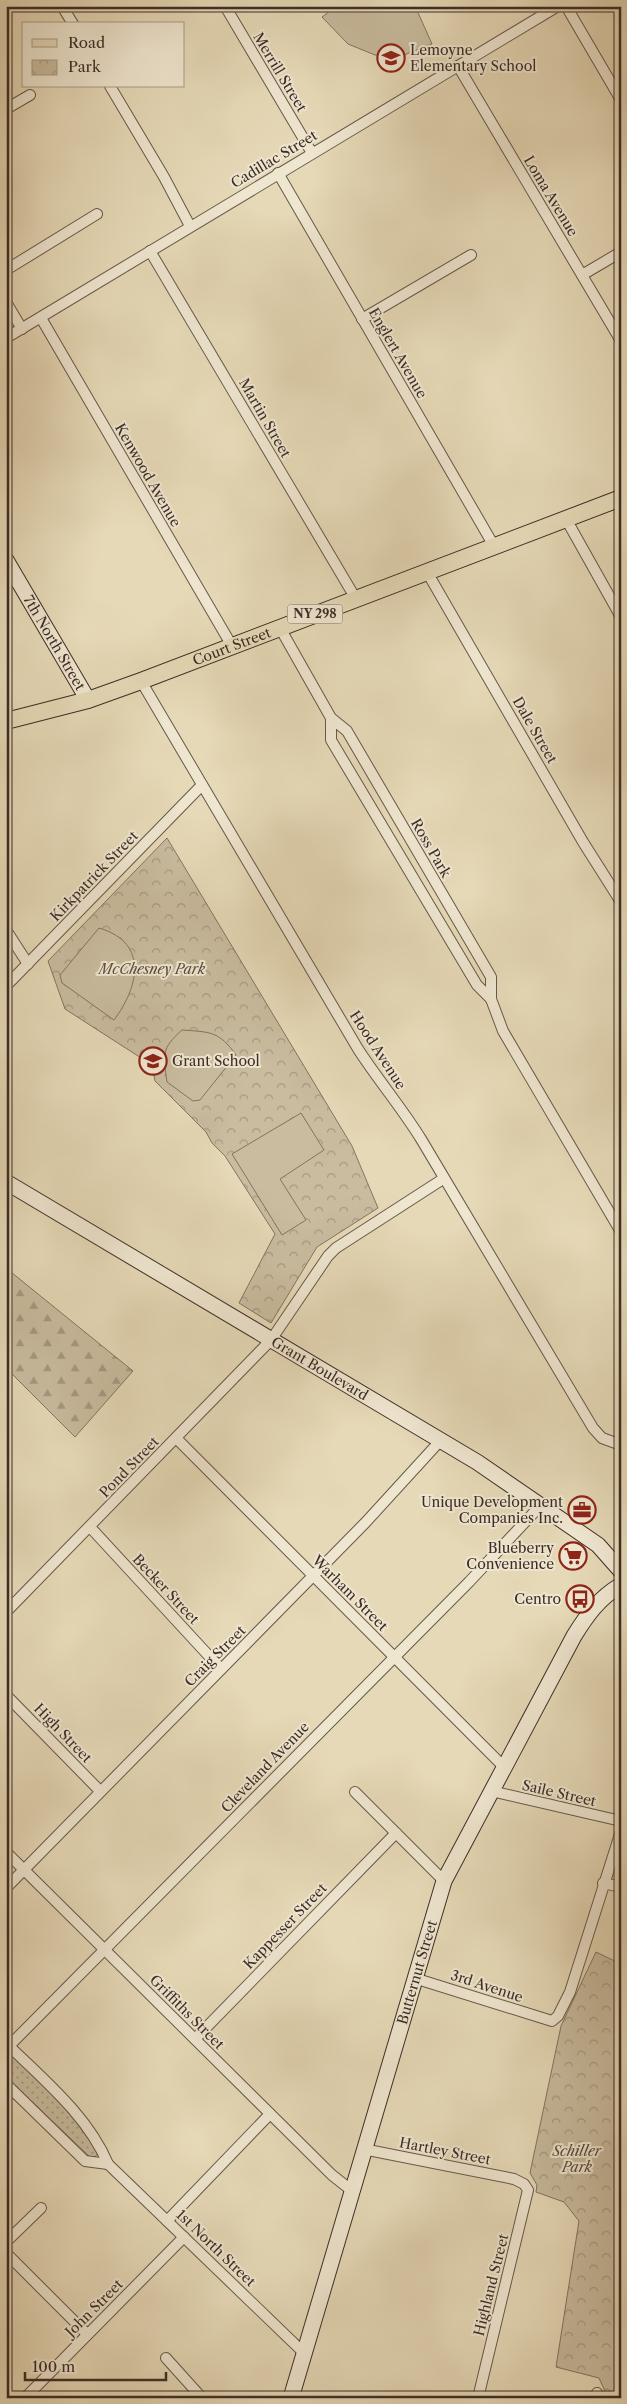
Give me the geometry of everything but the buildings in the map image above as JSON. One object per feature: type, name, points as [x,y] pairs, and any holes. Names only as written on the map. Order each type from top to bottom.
[{"type":"main road","name":"Court Street","points":[[6,721],[88,700],[141,682],[621,498]]},
{"type":"street","points":[[62,6],[72,22]]},
{"type":"street","name":"Merrill Street","points":[[225,6],[312,153]]},
{"type":"street","name":"Cadillac Street","points":[[6,338],[558,6]]},
{"type":"street","points":[[566,6],[621,100]]},
{"type":"street","name":"Loma Avenue","points":[[458,66],[621,341]]},
{"type":"street","points":[[111,88],[164,177],[190,226]]},
{"type":"street","points":[[6,109],[30,95]]},
{"type":"street","name":"Englert Avenue","points":[[278,173],[494,546]]},
{"type":"street","points":[[6,270],[97,214]]},
{"type":"street","name":"Martin Street","points":[[150,250],[356,599]]},
{"type":"street","points":[[582,275],[621,252]]},
{"type":"street","points":[[362,319],[471,255]]},
{"type":"street","points":[[6,302],[22,329]]},
{"type":"street","name":"Kenwood Avenue","points":[[41,318],[232,646]]},
{"type":"street","points":[[566,518],[621,618]]},
{"type":"street","name":"7th North Street","points":[[6,560],[88,700]]},
{"type":"street","name":"Dale Street","points":[[427,572],[621,902]]},
{"type":"street","name":"Ross Park","points":[[280,628],[331,718],[347,731],[491,977],[491,999],[503,1031],[621,1232]]},
{"type":"street","name":"Hood Avenue","points":[[141,682],[358,1049],[378,1081],[403,1111],[593,1428],[602,1438],[621,1445]]},
{"type":"street","name":"Ross Park","points":[[331,718],[331,740],[476,985],[491,999]]},
{"type":"street","name":"Kirkpatrick Street","points":[[6,986],[202,785]]},
{"type":"street","points":[[6,930],[28,964]]},
{"type":"street","name":"Pond Street","points":[[6,1612],[271,1340],[313,1275],[336,1248],[443,1179]]},
{"type":"street","name":"Grant Boulevard","points":[[6,1182],[477,1462],[598,1545],[621,1571]]},
{"type":"street","name":"Warham Street","points":[[176,1438],[504,1767]]},
{"type":"street","name":"Craig Street","points":[[6,1888],[313,1575],[440,1441]]},
{"type":"street","name":"Cleveland Avenue","points":[[8,2044],[105,1950],[540,1506]]},
{"type":"street","name":"Becker Street","points":[[90,1527],[221,1669]]},
{"type":"street","name":"Butternut Street","points":[[291,2398],[363,2149],[444,1881],[583,1621],[606,1594],[621,1585]]},
{"type":"street","name":"High Street","points":[[6,1695],[100,1791]]},
{"type":"street","name":"Saile Street","points":[[491,1791],[621,1821]]},
{"type":"street","points":[[354,1792],[444,1881]]},
{"type":"street","points":[[621,1831],[603,1883],[621,1887]]},
{"type":"street","name":"Kappesser Street","points":[[195,2039],[396,1833]]},
{"type":"street","name":"Griffiths Street","points":[[6,1852],[270,2114],[351,2190]]},
{"type":"street","name":"3rd Avenue","points":[[414,1978],[552,2021],[558,2016],[570,1992],[603,1883]]},
{"type":"street","name":"1st North Street","points":[[8,2044],[84,2123],[98,2141],[108,2164],[304,2352]]},
{"type":"street","points":[[6,2084],[86,2161],[108,2164]]},
{"type":"street","points":[[167,2221],[270,2114]]},
{"type":"street","name":"Hartley Street","points":[[363,2149],[521,2181]]},
{"type":"street","name":"Highland Street","points":[[478,2398],[527,2197],[528,2190],[521,2181]]},
{"type":"street","points":[[6,2242],[41,2208]]},
{"type":"street","name":"John Street","points":[[25,2398],[184,2237]]},
{"type":"street","points":[[6,2253],[87,2334]]},
{"type":"street","points":[[166,2358],[202,2398]]},
{"type":"green space","points":[[337,6],[415,6],[432,44],[404,55],[375,55],[348,44],[322,17]]},
{"type":"green space","name":"McChesney Park","points":[[167,838],[352,1146],[378,1208],[317,1247],[271,1323],[239,1303],[275,1234],[225,1156],[212,1143],[206,1132],[155,1081],[152,1065],[65,1009],[48,961]]},
{"type":"green space","points":[[99,928],[115,935],[126,944],[132,955],[135,968],[129,994],[114,1020],[62,983],[60,975]]},
{"type":"green space","points":[[182,1030],[213,1034],[224,1041],[236,1055],[200,1100],[193,1101],[167,1082],[165,1053],[170,1042]]},
{"type":"green space","points":[[301,1113],[324,1150],[280,1179],[306,1220],[282,1235],[232,1154]]},
{"type":"green space","points":[[6,1268],[133,1371],[75,1437],[6,1368]]},
{"type":"green space","name":"Schiller Park","points":[[596,1952],[621,1964],[621,2398],[608,2398],[599,2378],[556,2367],[579,2221],[564,2202],[536,2192],[537,2185],[530,2173],[561,2026]]},
{"type":"green space","points":[[6,2049],[57,2098],[80,2124],[98,2153],[95,2157],[90,2157],[6,2077]]},
{"type":"place","name":"Lemoyne Elementary School","points":[[391,58]]},
{"type":"place","name":"Grant School","points":[[153,1061]]},
{"type":"place","name":"Unique Development Companies Inc.","points":[[582,1510]]},
{"type":"place","name":"Blueberry Convenience","points":[[573,1556]]},
{"type":"place","name":"Centro","points":[[580,1599]]}]
